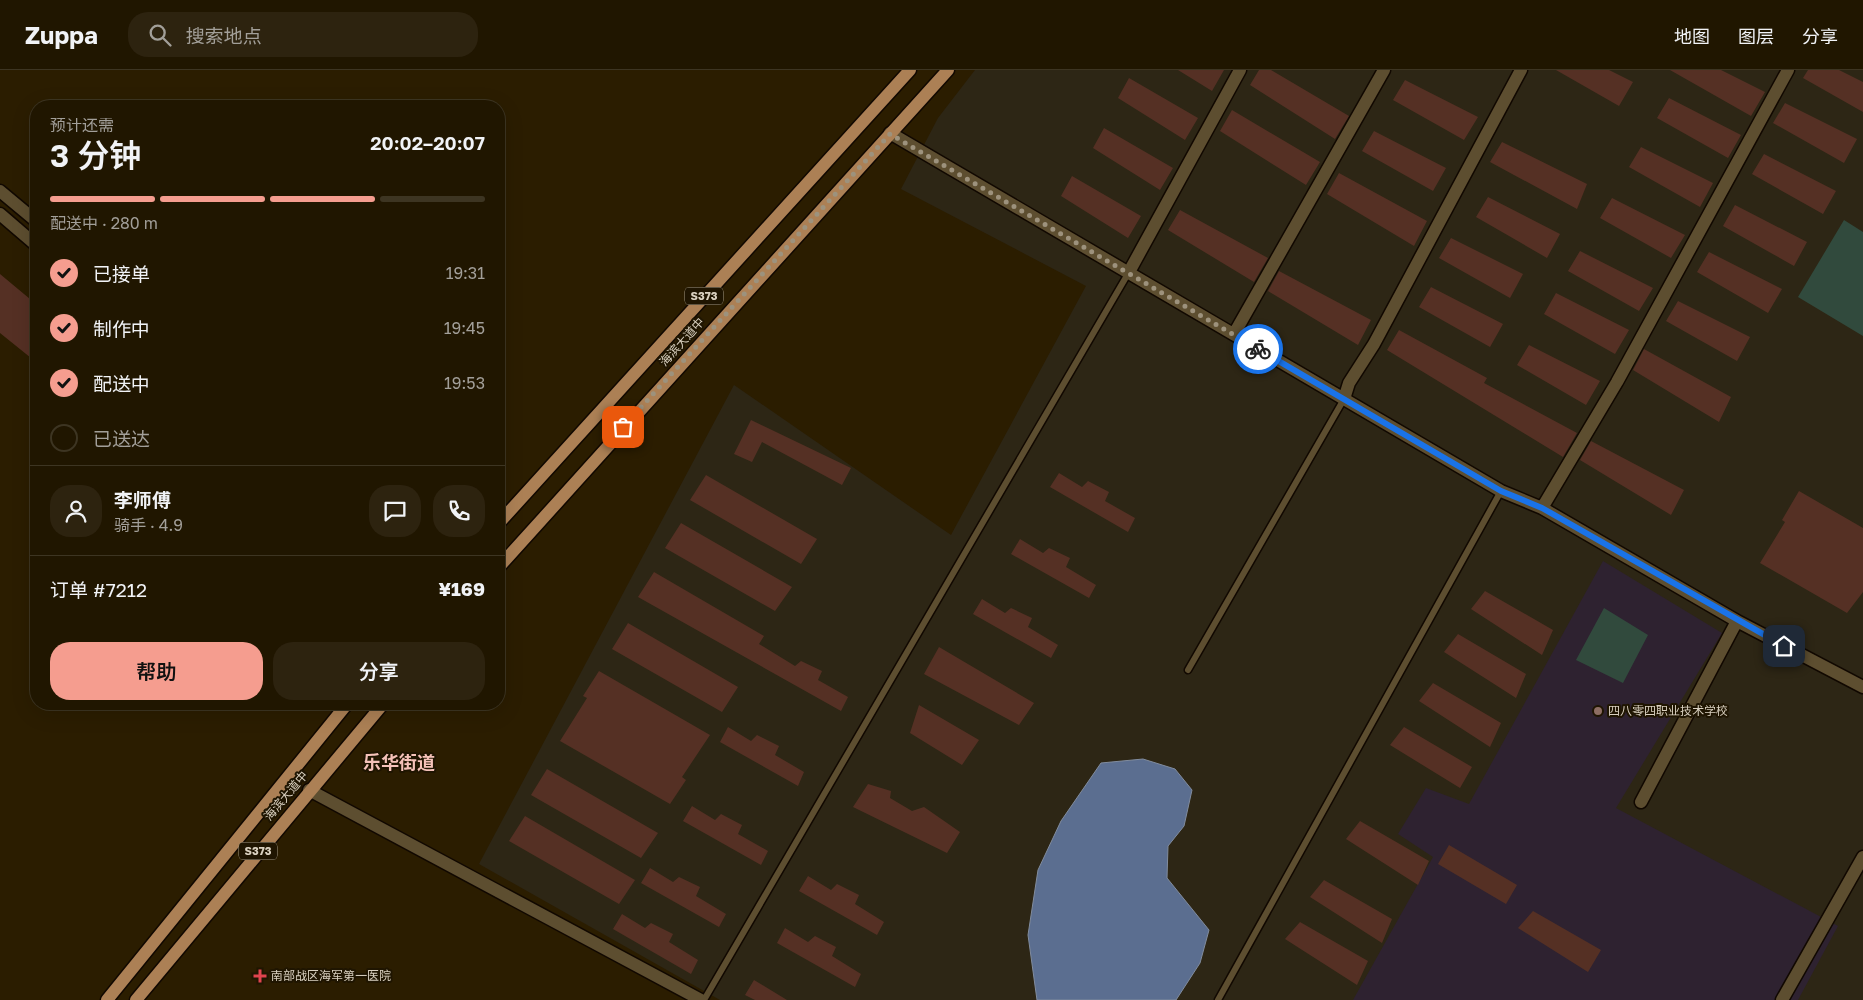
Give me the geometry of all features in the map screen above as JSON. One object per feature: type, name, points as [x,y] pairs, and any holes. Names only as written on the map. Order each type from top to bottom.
[{"type":"main road","name":"海滨大道中","points":[[505,516],[910,70]]},
{"type":"main road","name":"海滨大道中","points":[[505,560],[948,70]]},
{"type":"main road","name":"海滨大道中","points":[[107,1000],[342,710]]},
{"type":"main road","name":"海滨大道中","points":[[136,1000],[309,790],[378,710]]},
{"type":"street","points":[[1129,272],[1240,70]]},
{"type":"street","points":[[1234,334],[1384,70]]},
{"type":"street","points":[[1344,399],[1349,383],[1374,344],[1521,70]]},
{"type":"street","points":[[1542,508],[1617,382],[1788,70]]},
{"type":"street","points":[[890,134],[1501,491],[1542,508],[1737,621],[1863,687]]},
{"type":"street","points":[[0,191],[30,216]]},
{"type":"street","points":[[0,214],[30,240]]},
{"type":"street","points":[[1641,802],[1737,621]]},
{"type":"street","points":[[309,790],[702,1000]]},
{"type":"street","points":[[1782,1000],[1863,857]]},
{"type":"lane","points":[[702,1000],[1129,272]]},
{"type":"lane","points":[[1188,670],[1344,399]]},
{"type":"lane","points":[[1218,1000],[1501,491]]},
{"type":"shaded area","points":[[975,70],[1863,70],[1863,1000],[720,1000],[479,864],[734,385],[951,535],[1086,286],[901,189],[938,118]]},
{"type":"shaded area","name":"四八零四职业技术学校","points":[[1603,561],[1722,633],[1616,808],[1838,926],[1798,1000],[1353,1000],[1433,857],[1398,834],[1426,788],[1469,804]]},
{"type":"green space","points":[[1844,220],[1863,232],[1863,336],[1798,297]]},
{"type":"green space","points":[[1604,608],[1648,635],[1623,683],[1576,660]]},
{"type":"water","points":[[1143,759],[1175,769],[1192,790],[1184,826],[1168,846],[1167,878],[1209,930],[1200,963],[1176,1000],[1037,1000],[1028,935],[1038,870],[1061,821],[1101,763]]},
{"type":"building","points":[[1178,70],[1224,70],[1212,91]]},
{"type":"building","points":[[1259,70],[1271,70],[1349,116],[1335,139],[1250,85]]},
{"type":"building","points":[[1556,70],[1609,70],[1633,82],[1619,106]]},
{"type":"building","points":[[1670,70],[1721,70],[1765,92],[1751,116]]},
{"type":"building","points":[[1808,70],[1839,70],[1863,82],[1863,112],[1803,78]]},
{"type":"building","points":[[1129,78],[1198,118],[1185,140],[1118,98]]},
{"type":"building","points":[[1405,80],[1478,117],[1464,140],[1393,100]]},
{"type":"building","points":[[1669,98],[1741,135],[1728,158],[1657,118]]},
{"type":"building","points":[[1785,103],[1857,139],[1844,163],[1773,123]]},
{"type":"building","points":[[1232,110],[1320,162],[1306,185],[1220,131]]},
{"type":"building","points":[[1104,128],[1173,168],[1160,190],[1093,148]]},
{"type":"building","points":[[1374,131],[1446,168],[1433,191],[1362,151]]},
{"type":"building","points":[[1502,142],[1587,184],[1577,209],[1490,162]]},
{"type":"building","points":[[1641,147],[1713,183],[1700,207],[1629,167]]},
{"type":"building","points":[[1764,154],[1836,191],[1823,214],[1752,174]]},
{"type":"building","points":[[1339,173],[1427,221],[1414,246],[1327,194]]},
{"type":"building","points":[[1072,176],[1141,216],[1128,238],[1061,196]]},
{"type":"building","points":[[1488,197],[1560,234],[1547,258],[1476,217]]},
{"type":"building","points":[[1612,198],[1685,235],[1671,258],[1600,218]]},
{"type":"building","points":[[1735,205],[1807,242],[1794,266],[1723,226]]},
{"type":"building","points":[[1180,210],[1268,258],[1254,282],[1168,230]]},
{"type":"building","points":[[1451,238],[1523,274],[1510,298],[1439,258]]},
{"type":"building","points":[[1580,251],[1653,288],[1639,311],[1568,271]]},
{"type":"building","points":[[1709,252],[1782,289],[1768,313],[1697,272]]},
{"type":"building","points":[[1279,271],[1371,320],[1358,345],[1268,291]]},
{"type":"building","points":[[0,274],[30,299],[30,357],[0,333]]},
{"type":"building","points":[[1431,287],[1503,324],[1490,347],[1419,307]]},
{"type":"building","points":[[1556,293],[1629,330],[1615,354],[1544,314]]},
{"type":"building","points":[[1678,301],[1750,337],[1737,361],[1666,321]]},
{"type":"building","points":[[1399,330],[1487,378],[1484,383],[1577,433],[1563,457],[1387,350]]},
{"type":"building","points":[[1529,345],[1600,381],[1586,405],[1517,365]]},
{"type":"building","points":[[1644,349],[1731,397],[1719,422],[1633,370]]},
{"type":"building","points":[[751,420],[851,468],[842,485],[762,442],[752,462],[734,454]]},
{"type":"building","points":[[1591,441],[1684,490],[1671,515],[1580,460]]},
{"type":"building","points":[[1059,473],[1082,487],[1088,481],[1109,492],[1105,501],[1135,518],[1128,532],[1050,487]]},
{"type":"building","points":[[706,475],[817,539],[801,564],[690,500]]},
{"type":"building","points":[[1799,491],[1863,528],[1863,592],[1847,613],[1760,563],[1785,522],[1782,520]]},
{"type":"building","points":[[681,523],[792,587],[775,611],[665,548]]},
{"type":"building","points":[[1020,539],[1043,553],[1049,548],[1070,558],[1066,567],[1096,585],[1089,598],[1011,554]]},
{"type":"building","points":[[654,572],[764,636],[759,644],[795,666],[801,661],[822,671],[818,680],[848,697],[841,711],[638,597]]},
{"type":"building","points":[[1485,591],[1553,630],[1542,655],[1471,609]]},
{"type":"building","points":[[982,599],[1005,613],[1011,608],[1032,618],[1028,627],[1058,645],[1051,658],[973,614]]},
{"type":"building","points":[[628,623],[738,687],[722,712],[612,649]]},
{"type":"building","points":[[1458,634],[1526,674],[1516,698],[1444,652]]},
{"type":"building","points":[[939,647],[1034,703],[1019,725],[924,674]]},
{"type":"building","points":[[599,671],[710,735],[682,777],[686,780],[670,804],[560,741],[587,698],[583,696]]},
{"type":"building","points":[[1433,683],[1501,723],[1490,747],[1419,701]]},
{"type":"building","points":[[919,705],[979,740],[962,765],[910,733]]},
{"type":"building","points":[[728,727],[751,741],[757,735],[779,746],[775,755],[804,772],[798,786],[720,742]]},
{"type":"building","points":[[1404,727],[1472,767],[1460,788],[1390,745]]},
{"type":"building","points":[[547,769],[658,833],[641,858],[531,795]]},
{"type":"building","points":[[868,784],[891,791],[890,798],[912,811],[924,807],[960,832],[947,853],[853,807]]},
{"type":"building","points":[[692,806],[715,820],[721,814],[742,825],[738,834],[768,851],[761,865],[683,821]]},
{"type":"building","points":[[525,816],[635,880],[619,904],[509,841]]},
{"type":"building","points":[[1360,821],[1429,861],[1418,885],[1346,839]]},
{"type":"building","points":[[1449,845],[1517,885],[1506,904],[1438,864]]},
{"type":"building","points":[[650,868],[673,882],[679,877],[700,887],[696,896],[726,914],[719,927],[641,883]]},
{"type":"building","points":[[808,876],[831,890],[837,884],[859,895],[855,904],[884,922],[877,935],[799,891]]},
{"type":"building","points":[[1324,880],[1392,919],[1382,943],[1310,897]]},
{"type":"building","points":[[1533,911],[1601,950],[1588,972],[1518,928]]},
{"type":"building","points":[[622,914],[645,928],[651,923],[673,934],[669,942],[698,960],[691,974],[613,929]]},
{"type":"building","points":[[1300,922],[1368,961],[1357,985],[1285,939]]},
{"type":"building","points":[[785,928],[808,942],[815,936],[836,947],[832,956],[861,974],[855,987],[777,943]]},
{"type":"building","points":[[754,980],[787,1000],[755,1000],[745,995]]},
{"type":"way so far","points":[[623,427],[890,134],[1258,349]]},
{"type":"place","name":"四八零四职业技术学校","points":[[1598,711]]},
{"type":"place","name":"南部战区海军第一医院","points":[[260,976]]},
{"type":"district","name":"乐华街道","points":[[399,763]]},
{"type":"route","points":[[1258,349],[1501,491],[1542,508],[1737,621],[1784,646]]}]
